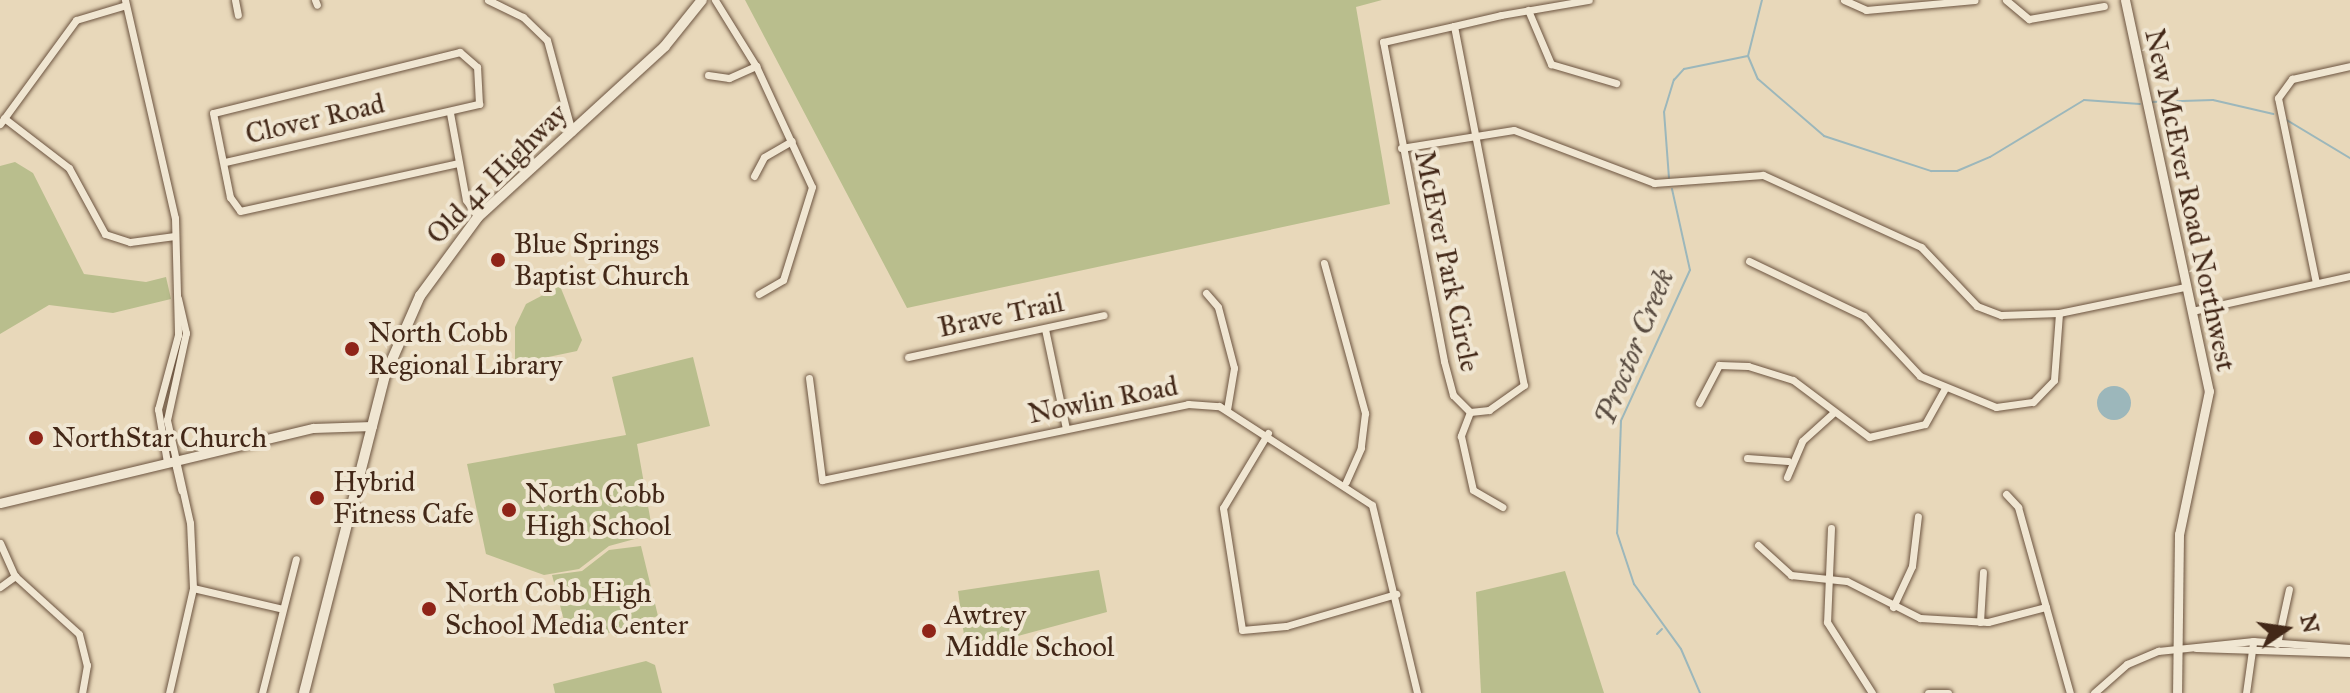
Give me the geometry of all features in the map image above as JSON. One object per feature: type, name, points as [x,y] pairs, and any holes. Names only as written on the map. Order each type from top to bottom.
[{"type":"main road","name":"Old 41 Highway","points":[[304,693],[372,426],[406,321],[478,217],[572,132],[702,0]]},
{"type":"street","points":[[235,0],[238,15]]},
{"type":"street","points":[[488,0],[523,17],[547,40],[572,132]]},
{"type":"street","points":[[715,0],[756,66],[792,141],[811,199],[783,280],[759,294]]},
{"type":"street","name":"McEver Park Circle","points":[[1454,26],[1524,385],[1489,410],[1470,412],[1453,395],[1401,148],[1383,42],[1454,26],[1528,10],[1589,0]]},
{"type":"street","points":[[1844,0],[1866,10],[1975,0]]},
{"type":"street","points":[[2006,0],[2029,19],[2104,6]]},
{"type":"street","name":"New McEver Road Northwest","points":[[2125,0],[2192,311],[2209,411],[2179,534],[2174,648],[2177,693]]},
{"type":"street","points":[[169,693],[193,588],[181,490],[158,409],[177,343],[175,236],[126,2],[76,20],[2,121],[69,168],[93,223],[112,239],[175,236]]},
{"type":"street","points":[[1528,10],[1551,64],[1616,83]]},
{"type":"street","name":"Clover Road","points":[[225,162],[450,113],[483,99],[477,67],[460,52],[218,108],[214,122],[232,204],[244,211],[459,163]]},
{"type":"street","points":[[708,75],[729,78],[756,66]]},
{"type":"street","points":[[2316,283],[2278,98],[2292,79],[2350,66]]},
{"type":"street","points":[[450,113],[466,200],[478,217]]},
{"type":"street","points":[[1401,148],[1476,135],[1525,133],[1654,183],[1771,178],[1921,247],[1987,312],[2059,313],[2185,287]]},
{"type":"street","points":[[754,176],[764,157],[792,141]]},
{"type":"street","points":[[1749,261],[1864,316],[1908,368],[1945,388],[1996,407],[2033,402],[2058,369],[2059,313]]},
{"type":"street","points":[[1324,263],[1365,413],[1361,448],[1346,482]]},
{"type":"street","points":[[2192,311],[2350,276]]},
{"type":"street","points":[[1206,293],[1218,307],[1234,368],[1227,410]]},
{"type":"street","name":"Brave Trail","points":[[908,357],[1104,315]]},
{"type":"street","points":[[1045,329],[1066,429]]},
{"type":"street","points":[[1699,403],[1719,365],[1748,366],[1793,380],[1854,432],[1897,432],[1929,420],[1945,388]]},
{"type":"street","name":"Nowlin Road","points":[[809,378],[822,480],[1188,404],[1227,410],[1346,482],[1372,505],[1383,530],[1417,693]]},
{"type":"street","points":[[1470,412],[1461,436],[1473,490],[1503,507]]},
{"type":"street","points":[[1787,477],[1788,461],[1833,413]]},
{"type":"street","points":[[0,503],[324,426],[372,426]]},
{"type":"street","points":[[1268,433],[1223,508],[1242,630],[1286,626],[1396,594]]},
{"type":"street","points":[[1747,458],[1788,461]]},
{"type":"street","points":[[2006,494],[2018,507],[2070,693]]},
{"type":"street","points":[[1893,607],[1912,566],[1918,516]]},
{"type":"street","points":[[1831,528],[1825,610],[1835,643],[1872,693]]},
{"type":"street","points":[[0,543],[15,576],[79,634],[87,665],[82,693]]},
{"type":"street","points":[[1758,545],[1791,575],[1847,581],[1920,618],[1980,622],[2046,607]]},
{"type":"street","points":[[262,693],[296,559]]},
{"type":"street","points":[[1980,622],[1983,572]]},
{"type":"street","points":[[0,587],[15,576]]},
{"type":"street","points":[[193,588],[283,609]]},
{"type":"street","points":[[2277,644],[2289,589]]},
{"type":"street","points":[[2246,693],[2253,644]]},
{"type":"street","points":[[2094,693],[2127,664],[2174,648],[2277,644],[2350,650]]},
{"type":"street","points":[[1928,693],[1948,693]]},
{"type":"green space","points":[[745,0],[1382,0],[1356,7],[1390,204],[907,308]]},
{"type":"green space","points":[[15,162],[33,173],[84,274],[146,282],[166,277],[171,299],[113,313],[49,305],[0,334],[0,166]]},
{"type":"green space","points":[[560,286],[582,340],[577,351],[515,364],[515,327],[526,304]]},
{"type":"green space","points":[[693,357],[710,426],[637,444],[653,534],[609,546],[579,569],[544,575],[486,554],[467,464],[626,435],[612,377]]},
{"type":"green space","points":[[641,546],[658,616],[600,636],[566,628],[552,575],[582,571],[609,550]]},
{"type":"green space","points":[[1099,570],[1107,612],[966,650],[958,591]]},
{"type":"green space","points":[[1565,571],[1604,693],[1481,693],[1476,592]]},
{"type":"green space","points":[[646,661],[655,665],[662,693],[555,693],[553,684]]},
{"type":"water","points":[[2114,386],[2126,391],[2131,403],[2126,415],[2114,420],[2102,415],[2097,403],[2102,391]]},
{"type":"waterway","name":"Proctor Creek","points":[[1669,178],[1664,112],[1674,80],[1684,69],[1748,56],[1762,0]]},
{"type":"waterway","points":[[1748,56],[1758,79],[1824,136],[1931,171],[1957,171],[1990,157],[2084,100],[2140,104]]},
{"type":"waterway","points":[[2151,102],[2213,100],[2273,114]]},
{"type":"waterway","points":[[2285,119],[2350,158]]},
{"type":"waterway","name":"Proctor Creek","points":[[1672,189],[1690,270],[1621,421],[1617,533],[1634,584],[1681,649],[1700,693]]},
{"type":"waterway","points":[[1657,634],[1662,629]]},
{"type":"place","name":"Blue Springs Baptist Church","points":[[498,260]]},
{"type":"place","name":"North Cobb Regional Library","points":[[352,349]]},
{"type":"place","name":"NorthStar Church","points":[[36,438]]},
{"type":"place","name":"Hybrid Fitness Cafe","points":[[317,498]]},
{"type":"place","name":"North Cobb High School","points":[[509,510]]},
{"type":"place","name":"North Cobb High School Media Center","points":[[429,609]]},
{"type":"place","name":"Awtrey Middle School","points":[[929,631]]}]
